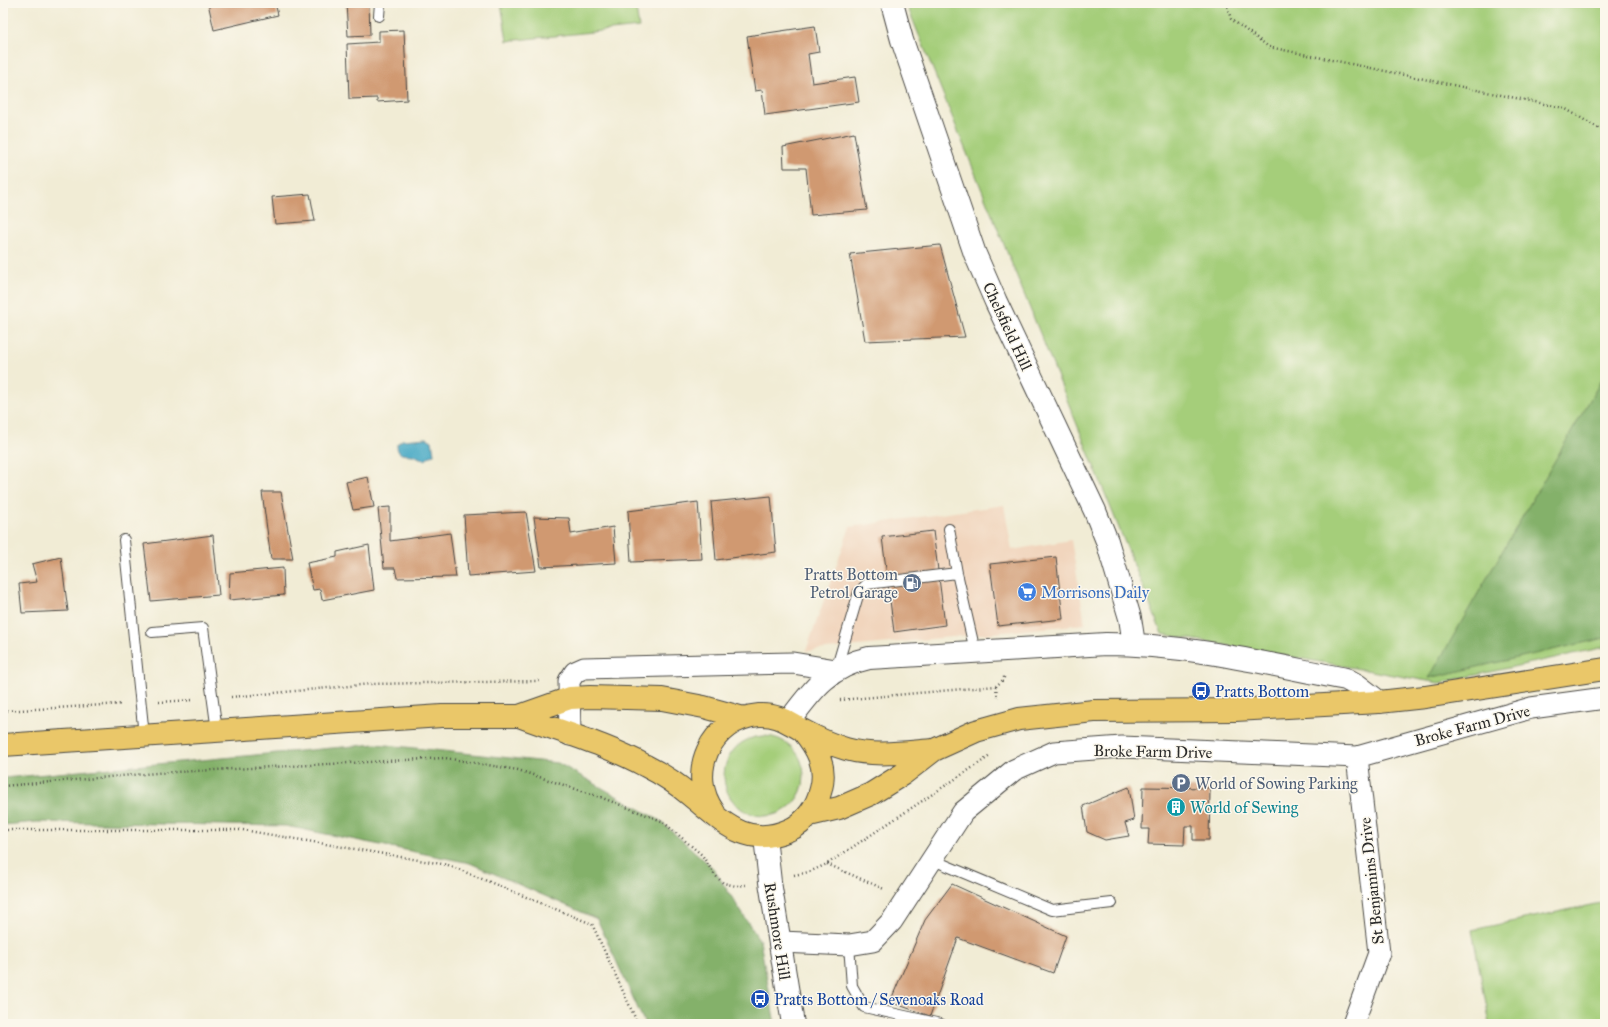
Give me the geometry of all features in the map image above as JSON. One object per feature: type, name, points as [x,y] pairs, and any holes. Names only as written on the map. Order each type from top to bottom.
[{"type":"highway","points":[[809,815],[839,808],[871,794],[904,774],[934,750],[976,731],[1002,723],[1036,716],[1064,713],[1235,710],[1379,702],[1425,697],[1605,669]]},
{"type":"highway","points":[[519,716],[569,690],[614,697],[662,699],[704,707],[744,718]]},
{"type":"highway","points":[[720,820],[707,803],[702,783],[703,762],[711,743],[725,728],[744,718],[759,715],[774,716],[846,749],[869,753],[934,750]]},
{"type":"highway","points":[[3,746],[442,716],[519,716],[617,752],[645,765],[689,794],[732,829],[745,834],[765,837],[778,835],[795,828],[809,815],[818,800],[823,782],[822,763],[815,745],[796,726]]},
{"type":"street","name":"Chelsfield Hill","points":[[892,3],[902,40],[975,254],[996,302],[1095,511],[1107,541],[1130,618],[1134,644]]},
{"type":"street","points":[[796,726],[819,682],[836,670],[852,662],[869,658],[1071,645],[1134,644],[1213,654],[1346,679],[1358,684],[1379,702]]},
{"type":"street","points":[[570,735],[569,690],[575,672],[584,668],[793,663],[836,670]]},
{"type":"street","name":"Broke Farm Drive","points":[[781,942],[849,945],[873,941],[892,921],[963,812],[1014,770],[1054,752],[1122,747],[1356,757],[1531,708],[1605,698]]},
{"type":"street","name":"St Benjamins Drive","points":[[1353,1024],[1379,953],[1356,757]]},
{"type":"street","name":"Rushmore Hill","points":[[765,837],[770,882],[781,942],[793,1024]]},
{"type":"lane","points":[[379,16],[380,3]]},
{"type":"lane","points":[[949,529],[957,573],[975,651]]},
{"type":"lane","points":[[124,540],[144,736]]},
{"type":"lane","points":[[836,670],[859,592],[867,584],[957,573]]},
{"type":"lane","points":[[152,632],[203,628],[214,698],[217,731]]},
{"type":"lane","points":[[933,860],[1052,910],[1112,903]]},
{"type":"lane","points":[[849,945],[852,986],[864,1007],[942,1024]]},
{"type":"path","points":[[1226,3],[1232,19],[1269,47],[1564,108],[1605,132]]},
{"type":"path","points":[[3,711],[214,698],[371,684],[494,681],[569,690]]},
{"type":"path","points":[[835,700],[996,686],[997,698]]},
{"type":"path","points":[[789,876],[809,872],[827,864],[988,757]]},
{"type":"path","points":[[3,786],[156,773],[445,758],[518,770],[600,797],[662,821],[702,855],[714,874],[723,883],[736,886]]},
{"type":"path","points":[[3,830],[243,830],[448,864],[592,924],[638,1024]]},
{"type":"path","points":[[827,864],[906,899]]},
{"type":"path","points":[[1603,977],[1605,990]]},
{"type":"path","points":[[1601,1024],[1605,1009]]},
{"type":"shaded area","points":[[1004,505],[1012,550],[1071,540],[1085,624],[806,651],[850,527]]},
{"type":"green space","points":[[501,3],[635,3],[639,27],[507,41]]},
{"type":"green space","points":[[906,3],[1605,3],[1605,647],[1439,683],[1162,634]]},
{"type":"green space","points":[[1605,374],[1605,638],[1429,678]]},
{"type":"green space","points":[[756,736],[772,736],[793,747],[804,768],[804,784],[793,805],[772,816],[756,816],[742,810],[735,805],[730,798],[724,784],[724,768],[730,754],[735,747],[742,742]]},
{"type":"green space","points":[[376,744],[558,763],[659,820],[713,868],[760,941],[775,1024],[645,1024],[597,919],[470,863],[286,826],[38,822],[3,825],[3,778]]},
{"type":"green space","points":[[1605,902],[1605,1024],[1490,1024],[1472,930]]},
{"type":"water","points":[[427,438],[432,441],[434,454],[425,460],[413,455],[402,454],[398,451],[397,444],[402,440]]},
{"type":"building","points":[[208,3],[275,3],[278,15],[214,30]]},
{"type":"building","points":[[346,3],[369,3],[370,35],[348,36]]},
{"type":"building","points":[[815,26],[819,52],[808,54],[812,83],[855,77],[859,102],[765,115],[762,90],[755,91],[747,36]]},
{"type":"building","points":[[404,30],[407,100],[377,102],[377,98],[349,99],[347,44],[379,42],[379,31]]},
{"type":"building","points":[[854,133],[867,210],[811,215],[806,168],[784,168],[783,147]]},
{"type":"building","points":[[310,194],[315,221],[275,224],[272,197]]},
{"type":"building","points":[[940,245],[965,337],[865,341],[850,254]]},
{"type":"building","points":[[368,477],[374,507],[353,510],[346,482]]},
{"type":"building","points":[[262,492],[281,492],[293,559],[271,559]]},
{"type":"building","points":[[771,496],[776,552],[716,560],[711,502]]},
{"type":"building","points":[[698,502],[702,559],[631,562],[628,511]]},
{"type":"building","points":[[390,507],[390,541],[450,533],[456,577],[397,578],[395,568],[384,568],[378,508]]},
{"type":"building","points":[[526,512],[536,571],[468,576],[464,515]]},
{"type":"building","points":[[534,517],[569,518],[571,534],[613,527],[616,563],[541,567]]},
{"type":"building","points":[[933,531],[945,625],[894,632],[882,537]]},
{"type":"building","points":[[213,535],[219,595],[151,601],[144,544]]},
{"type":"building","points":[[369,545],[374,590],[322,600],[320,589],[313,590],[307,563],[337,557],[337,552]]},
{"type":"building","points":[[61,557],[68,611],[22,613],[19,584],[37,582],[32,564]]},
{"type":"building","name":"Morrisons Daily","points":[[1056,557],[1063,619],[998,626],[990,564]]},
{"type":"building","points":[[283,568],[284,595],[229,600],[230,573]]},
{"type":"building","points":[[1129,787],[1134,820],[1125,823],[1129,836],[1105,840],[1087,832],[1083,806]]},
{"type":"building","name":"World of Sewing","points":[[1143,787],[1210,788],[1209,840],[1193,840],[1193,826],[1185,826],[1184,845],[1148,844],[1149,829],[1142,829]]},
{"type":"building","points":[[952,884],[1066,936],[1053,973],[958,938],[930,1016],[890,1002],[925,920]]},
{"type":"place","name":"Pratts Bottom Petrol Garage","points":[[912,583]]},
{"type":"place","name":"Morrisons Daily","points":[[1027,592]]},
{"type":"place","name":"Pratts Bottom","points":[[1201,691]]},
{"type":"place","name":"World of Sowing Parking","points":[[1181,783]]},
{"type":"place","name":"World of Sewing","points":[[1176,807]]},
{"type":"place","name":"Pratts Bottom / Sevenoaks Road","points":[[760,999]]}]
